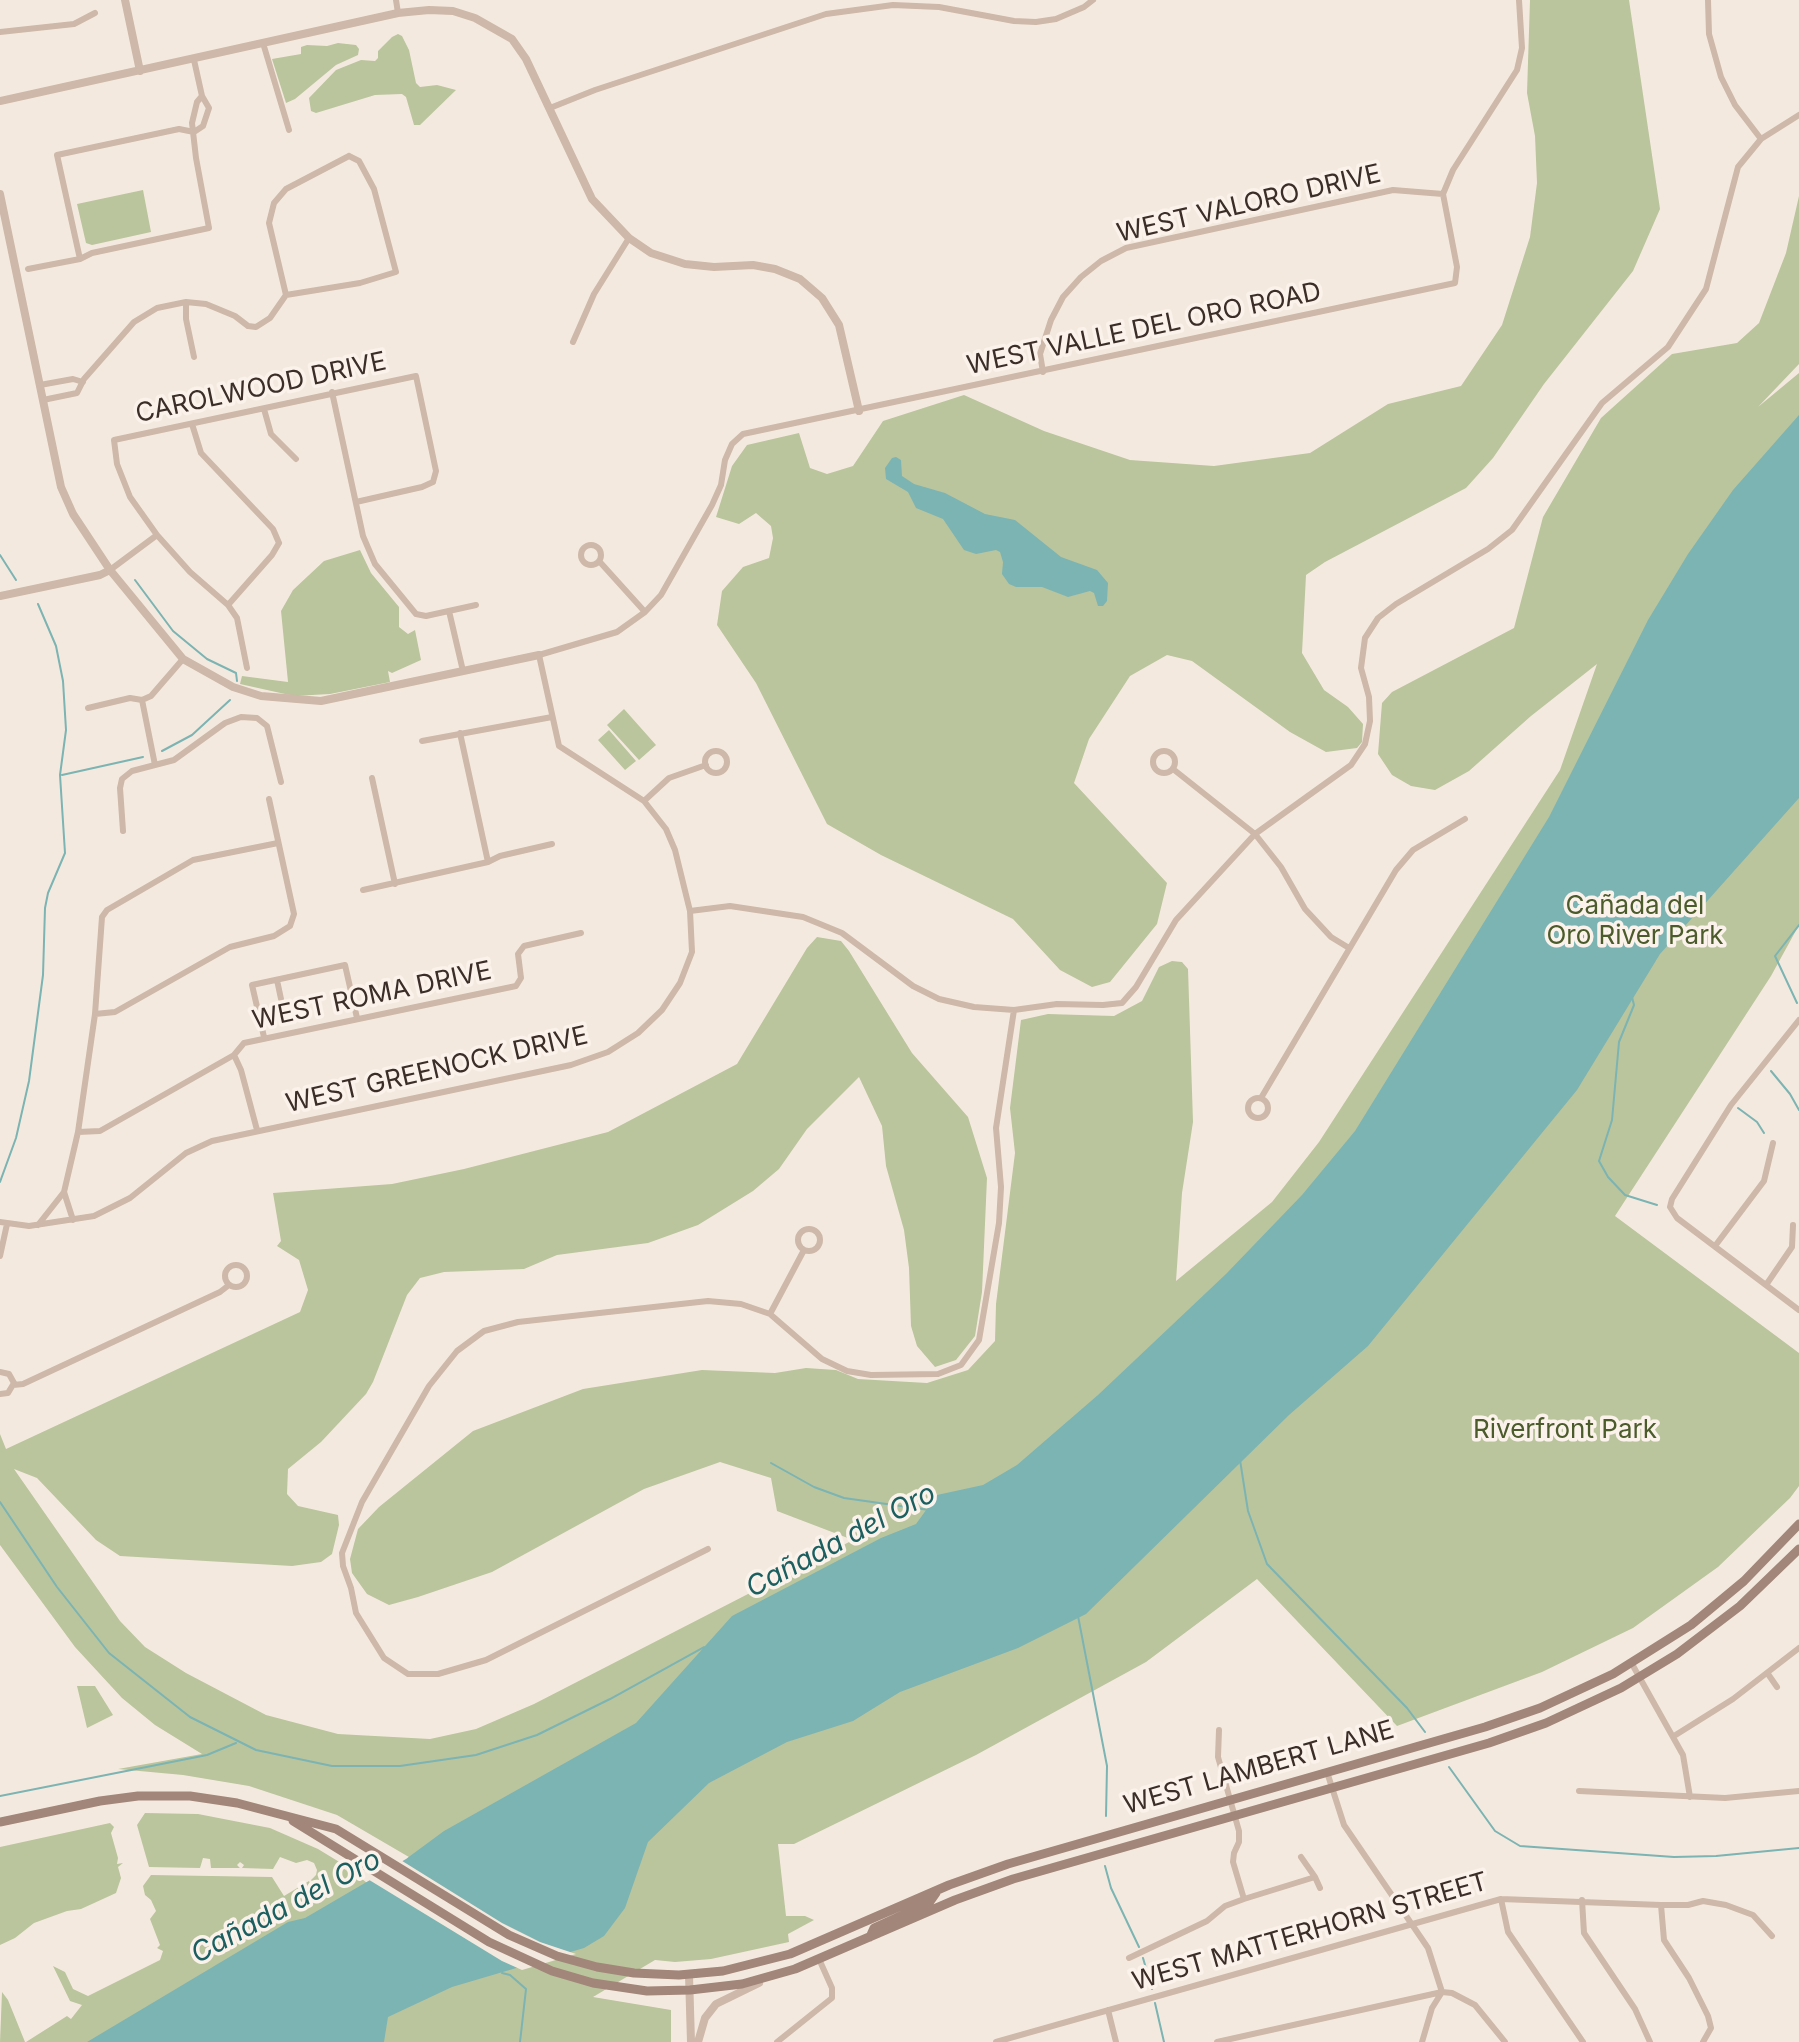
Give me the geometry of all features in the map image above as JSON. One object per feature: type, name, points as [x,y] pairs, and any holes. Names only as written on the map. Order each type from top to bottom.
[{"type":"main road","name":"WEST LAMBERT LANE","points":[[0,1822],[100,1801],[162,1795],[214,1799],[336,1829],[509,1935],[539,1949],[604,1969],[684,1975],[731,1970],[774,1960],[938,1890],[1008,1864],[1513,1718],[1573,1693],[1632,1664],[1668,1641],[1722,1600],[1770,1556],[1799,1524]]},
{"type":"main road","name":"WEST LAMBERT LANE","points":[[279,1814],[525,1960],[593,1983],[666,1991],[725,1987],[779,1974],[819,1959],[995,1885],[1509,1736],[1572,1712],[1639,1678],[1685,1649],[1725,1619],[1799,1549]]},
{"type":"main road","points":[[870,1937],[874,1928],[929,1903],[938,1890]]},
{"type":"street","points":[[125,0],[140,71]]},
{"type":"street","points":[[396,0],[398,13]]},
{"type":"street","points":[[550,108],[608,85],[826,14],[893,5],[939,7],[1036,22],[1056,19],[1093,0]]},
{"type":"street","points":[[1443,194],[1453,170],[1517,70],[1522,48],[1519,0]]},
{"type":"street","points":[[1708,0],[1709,34],[1721,77],[1735,105],[1761,139]]},
{"type":"street","points":[[0,101],[398,13],[453,11],[512,39],[526,59],[592,199],[614,226],[629,238],[651,253],[673,261],[700,266],[764,266],[787,272],[813,289],[830,307],[839,325],[859,411]]},
{"type":"street","points":[[0,32],[74,24],[95,13]]},
{"type":"street","points":[[258,44],[289,130]]},
{"type":"street","points":[[80,259],[57,155],[179,129],[194,132],[203,126],[209,108],[202,96],[194,60]]},
{"type":"street","points":[[28,269],[209,228],[192,123],[197,102],[202,96]]},
{"type":"street","points":[[690,911],[730,906],[803,917],[842,933],[913,986],[939,999],[974,1007],[1014,1010],[1057,1004],[1122,1003],[1136,987],[1176,920],[1255,834],[1351,765],[1365,744],[1370,721],[1369,697],[1361,668],[1365,638],[1378,618],[1488,549],[1512,530],[1602,403],[1668,347],[1706,289],[1738,167],[1761,139],[1799,115]]},
{"type":"street","points":[[43,400],[77,393],[134,322],[157,308],[186,302],[216,307],[248,326],[256,327],[270,318],[286,295],[360,283],[396,272],[374,189],[355,158],[343,158],[286,189],[274,203],[269,223],[286,295]]},
{"type":"street","name":"WEST VALORO DRIVE","points":[[1043,372],[1040,354],[1051,320],[1063,297],[1101,261],[1126,248],[1393,190],[1443,194]]},
{"type":"street","name":"WEST VALLE DEL ORO ROAD","points":[[0,194],[61,487],[73,514],[110,570],[183,659],[233,687],[261,696],[321,701],[539,655],[617,632],[645,612],[661,595],[712,505],[732,444],[743,434],[1455,283],[1457,267],[1443,194]]},
{"type":"street","points":[[573,342],[599,284],[629,238]]},
{"type":"street","points":[[186,302],[186,319],[194,357]]},
{"type":"street","name":"CAROLWOOD DRIVE","points":[[157,535],[130,497],[117,464],[114,440],[416,376],[436,471],[435,483],[356,502]]},
{"type":"street","points":[[40,385],[73,379],[83,382]]},
{"type":"street","points":[[332,392],[363,536],[375,564],[417,617],[476,605]]},
{"type":"street","points":[[264,409],[271,434],[296,459]]},
{"type":"street","points":[[192,424],[201,453],[273,529],[281,543],[228,605]]},
{"type":"street","points":[[0,596],[100,575],[157,535],[190,572],[228,605],[241,631],[247,668]]},
{"type":"street","points":[[599,561],[645,612]]},
{"type":"street","points":[[449,611],[463,671]]},
{"type":"street","name":"WEST GREENOCK DRIVE","points":[[4,1223],[38,1225],[94,1216],[130,1198],[186,1153],[212,1141],[571,1065],[608,1052],[638,1033],[662,1010],[680,983],[692,952],[690,911],[675,850],[666,829],[644,801],[559,746],[539,655]]},
{"type":"street","points":[[88,708],[151,696],[183,659]]},
{"type":"street","points":[[142,700],[155,765]]},
{"type":"street","points":[[123,831],[122,779],[132,771],[174,760],[225,723],[241,717],[257,718],[267,726],[281,782]]},
{"type":"street","points":[[422,741],[552,717]]},
{"type":"street","points":[[460,733],[488,862]]},
{"type":"street","points":[[644,801],[669,778],[706,765]]},
{"type":"street","points":[[1173,769],[1255,834],[1281,867],[1305,909],[1331,937],[1349,948]]},
{"type":"street","points":[[372,778],[395,884]]},
{"type":"street","points":[[95,1014],[115,1012],[230,947],[274,936],[290,926],[294,914],[269,799]]},
{"type":"street","points":[[1261,1098],[1403,860],[1420,845],[1465,819]]},
{"type":"street","points":[[38,1225],[64,1192],[78,1132],[95,1014],[102,917],[107,910],[193,860],[278,843]]},
{"type":"street","points":[[363,890],[552,844]]},
{"type":"street","name":"WEST ROMA DRIVE","points":[[78,1132],[100,1131],[234,1055],[244,1043],[516,986],[521,978],[518,954],[524,946],[581,933]]},
{"type":"street","points":[[264,1037],[252,985],[345,965],[357,1018]]},
{"type":"street","points":[[277,980],[281,999]]},
{"type":"street","points":[[708,1549],[486,1660],[438,1674],[408,1674],[384,1658],[356,1613],[342,1553],[362,1502],[429,1386],[457,1351],[484,1331],[518,1322],[708,1301],[741,1304],[770,1314],[822,1359],[847,1371],[871,1375],[938,1374],[961,1365],[979,1340],[999,1223],[1001,1187],[996,1128],[1014,1010]]},
{"type":"street","points":[[1799,1020],[1731,1105],[1672,1199],[1669,1211],[1799,1310]]},
{"type":"street","points":[[234,1055],[257,1130]]},
{"type":"street","points":[[1715,1246],[1764,1181],[1773,1143]]},
{"type":"street","points":[[64,1192],[73,1220]]},
{"type":"street","points":[[0,1256],[4,1223]]},
{"type":"street","points":[[1766,1285],[1792,1247],[1793,1225]]},
{"type":"street","points":[[770,1314],[804,1250]]},
{"type":"street","points":[[13,1385],[23,1384],[206,1299],[229,1285]]},
{"type":"street","points":[[0,1372],[12,1376],[13,1385],[8,1393],[0,1394]]},
{"type":"street","points":[[1674,1736],[1768,1674],[1799,1648]]},
{"type":"street","points":[[1632,1664],[1674,1736],[1685,1763],[1690,1797]]},
{"type":"street","points":[[1768,1674],[1777,1687]]},
{"type":"street","points":[[1219,1730],[1218,1757],[1240,1837],[1233,1862],[1244,1899]]},
{"type":"street","points":[[1327,1772],[1351,1838],[1432,1955],[1442,1992],[1432,2008],[1422,2042]]},
{"type":"street","points":[[1579,1791],[1725,1798],[1799,1791]]},
{"type":"street","points":[[1301,1857],[1320,1888]]},
{"type":"street","points":[[1129,1958],[1207,1921],[1225,1906],[1315,1877]]},
{"type":"street","points":[[1501,1899],[1508,1932],[1583,2042]]},
{"type":"street","name":"WEST MATTERHORN STREET","points":[[996,2042],[1501,1899],[1661,1905],[1688,1905],[1703,1901],[1753,1915],[1772,1936]]},
{"type":"street","points":[[1582,1900],[1584,1933],[1635,2009],[1650,2042]]},
{"type":"street","points":[[1661,1905],[1664,1940],[1689,1978],[1708,2016],[1711,2028],[1703,2042]]},
{"type":"street","points":[[777,2042],[832,1998],[832,1988],[819,1959]]},
{"type":"street","points":[[698,2042],[705,2018],[716,2004],[779,1974]]},
{"type":"street","points":[[684,1975],[690,1990],[691,2042]]},
{"type":"street","points":[[1217,2042],[1442,1992],[1452,1993],[1475,2005],[1505,2042]]},
{"type":"street","points":[[1108,2010],[1116,2042]]},
{"type":"green space","points":[[1530,0],[1629,0],[1660,209],[1633,271],[1544,384],[1493,458],[1466,488],[1306,575],[1302,653],[1324,690],[1348,707],[1363,724],[1362,742],[1357,748],[1326,752],[1290,732],[1192,661],[1167,655],[1130,676],[1089,739],[1074,783],[1167,883],[1157,924],[1110,982],[1092,987],[1060,970],[1013,919],[881,855],[827,824],[756,683],[717,625],[722,591],[743,567],[769,558],[773,538],[771,526],[756,513],[739,524],[716,517],[732,466],[747,445],[799,433],[810,468],[827,474],[853,466],[883,421],[964,395],[1044,431],[1130,460],[1214,466],[1310,453],[1388,404],[1461,386],[1502,325],[1530,237],[1537,183],[1535,136],[1527,93]]},
{"type":"green space","points":[[398,34],[409,50],[416,83],[420,87],[437,85],[456,90],[420,125],[414,125],[406,97],[402,94],[375,95],[316,113],[311,111],[309,98],[336,70],[361,60],[375,61],[378,51]]},
{"type":"green space","points":[[307,45],[356,45],[358,55],[336,65],[286,103],[272,59],[301,54],[301,47]]},
{"type":"green space","points":[[143,190],[151,232],[92,245],[86,243],[77,204]]},
{"type":"green space","points":[[1799,196],[1799,364],[1758,407],[1799,373],[1799,925],[1771,976],[1615,1216],[1799,1353],[1799,1486],[1790,1498],[1718,1567],[1633,1628],[1542,1672],[1397,1726],[1257,1579],[1146,1662],[976,1755],[794,1844],[778,1844],[786,1916],[805,1916],[814,1920],[788,1934],[789,1942],[711,1959],[655,1960],[593,1997],[671,2010],[671,2042],[26,2042],[67,2016],[71,2019],[82,2005],[70,2001],[53,1966],[65,1972],[73,1989],[88,1996],[160,1960],[163,1951],[157,1948],[160,1945],[150,1919],[156,1911],[143,1886],[151,1875],[272,1877],[284,1896],[309,1881],[316,1896],[328,1890],[324,1885],[318,1889],[311,1880],[317,1870],[314,1863],[307,1860],[296,1863],[280,1857],[273,1869],[242,1868],[244,1865],[240,1862],[237,1865],[240,1868],[211,1868],[210,1859],[203,1858],[200,1868],[149,1867],[137,1825],[145,1813],[198,1814],[270,1828],[318,1849],[341,1863],[343,1868],[353,1875],[346,1869],[349,1866],[375,1889],[462,1888],[337,1815],[249,1786],[183,1775],[118,1769],[202,1754],[155,1725],[122,1698],[75,1647],[0,1545],[0,1434],[6,1449],[300,1312],[308,1290],[299,1260],[277,1246],[281,1241],[273,1193],[392,1184],[608,1132],[737,1064],[807,948],[817,937],[841,941],[912,1053],[968,1117],[987,1178],[982,1292],[975,1336],[956,1360],[935,1367],[917,1346],[911,1326],[904,1230],[886,1166],[882,1126],[859,1077],[807,1129],[779,1169],[753,1191],[698,1225],[648,1243],[557,1255],[524,1269],[444,1272],[420,1278],[407,1295],[366,1394],[321,1442],[288,1469],[287,1494],[298,1506],[338,1515],[339,1525],[332,1554],[321,1562],[292,1566],[120,1556],[96,1540],[37,1478],[14,1469],[120,1621],[145,1647],[186,1673],[266,1715],[338,1734],[430,1739],[476,1729],[534,1704],[853,1540],[777,1511],[771,1478],[720,1462],[644,1489],[492,1572],[389,1605],[367,1594],[352,1573],[350,1559],[358,1529],[379,1507],[473,1431],[583,1389],[702,1370],[775,1373],[806,1368],[836,1370],[858,1379],[927,1383],[968,1370],[995,1341],[996,1304],[1015,1153],[1010,1108],[1021,1020],[1048,1014],[1114,1016],[1142,1001],[1159,967],[1172,961],[1182,962],[1188,969],[1193,1122],[1182,1193],[1176,1281],[1272,1202],[1319,1142],[1560,770],[1597,664],[1531,716],[1469,771],[1435,790],[1411,786],[1392,775],[1378,754],[1382,703],[1392,692],[1514,628],[1543,517],[1601,418],[1672,354],[1737,343],[1759,323],[1786,253]]},
{"type":"green space","points":[[360,550],[371,573],[399,607],[399,627],[408,634],[415,630],[421,660],[392,673],[388,671],[390,682],[330,694],[294,696],[240,684],[242,676],[288,682],[281,611],[293,590],[324,561]]},
{"type":"green space","points":[[624,709],[656,745],[639,760],[607,725]]},
{"type":"green space","points":[[609,730],[636,761],[625,770],[598,740]]},
{"type":"green space","points":[[77,1686],[95,1686],[113,1715],[87,1728]]},
{"type":"green space","points":[[110,1823],[114,1827],[111,1833],[117,1864],[123,1863],[118,1867],[121,1878],[116,1893],[81,1909],[34,1923],[0,1945],[0,1847]]},
{"type":"green space","points":[[2,1992],[8,2000],[25,2042],[0,2042]]},
{"type":"water","points":[[1799,415],[1799,798],[1660,954],[1577,1090],[1368,1346],[1289,1415],[1086,1614],[1018,1648],[900,1692],[853,1721],[787,1742],[709,1783],[648,1842],[625,1908],[604,1936],[584,1948],[452,1987],[388,2017],[384,2042],[87,2042],[288,1922],[305,1918],[406,1859],[444,1831],[636,1723],[732,1616],[881,1538],[916,1524],[937,1495],[983,1485],[1017,1465],[1098,1395],[1226,1274],[1302,1195],[1355,1131],[1549,817],[1648,620],[1688,554],[1733,490]]},
{"type":"water","points":[[896,457],[901,460],[902,476],[914,484],[945,493],[985,514],[1015,520],[1061,557],[1097,570],[1108,583],[1107,601],[1103,606],[1098,606],[1094,593],[1090,591],[1068,597],[1042,587],[1009,584],[1002,574],[1000,552],[976,554],[964,550],[943,519],[916,508],[908,492],[886,479],[885,468]]},
{"type":"pier","points":[[399,1859],[502,1923],[540,1942],[576,1954],[522,1970],[502,1961],[366,1878]]},
{"type":"waterway","points":[[0,555],[16,580]]},
{"type":"waterway","points":[[135,580],[173,631],[207,659],[236,673],[237,681]]},
{"type":"waterway","points":[[0,1182],[16,1138],[29,1081],[43,975],[45,908],[65,853],[60,775],[66,730],[63,681],[56,646],[38,604]]},
{"type":"waterway","points":[[162,751],[192,735],[230,700]]},
{"type":"waterway","points":[[62,775],[143,757]]},
{"type":"waterway","points":[[1797,1003],[1775,956],[1799,925]]},
{"type":"waterway","points":[[1632,997],[1634,1005],[1619,1042],[1612,1120],[1599,1161],[1608,1177],[1625,1195],[1657,1205]]},
{"type":"waterway","points":[[1771,1071],[1799,1110]]},
{"type":"waterway","points":[[1738,1108],[1757,1122],[1764,1133]]},
{"type":"waterway","points":[[1240,1460],[1248,1511],[1267,1564],[1407,1708],[1425,1732]]},
{"type":"waterway","name":"Cañada del Oro","points":[[771,1463],[814,1487],[844,1498],[929,1510]]},
{"type":"waterway","points":[[0,1502],[57,1587],[109,1653],[190,1717],[256,1750],[332,1766],[400,1766],[476,1755],[537,1735],[704,1647]]},
{"type":"waterway","points":[[1078,1616],[1107,1766],[1106,1816]]},
{"type":"waterway","points":[[0,1796],[207,1755],[236,1743]]},
{"type":"waterway","points":[[1449,1767],[1495,1831],[1520,1846],[1674,1857],[1799,1848]]},
{"type":"waterway","points":[[1105,1866],[1111,1888],[1139,1947]]},
{"type":"waterway","points":[[1143,1958],[1152,1989]]},
{"type":"waterway","points":[[502,1973],[510,1975],[526,1989],[520,2042]]},
{"type":"waterway","points":[[1155,2003],[1164,2042]]},
{"type":"park label","name":"Cañada del Oro River Park","points":[[1635,921]]},
{"type":"park label","name":"Riverfront Park","points":[[1565,1430]]}]
